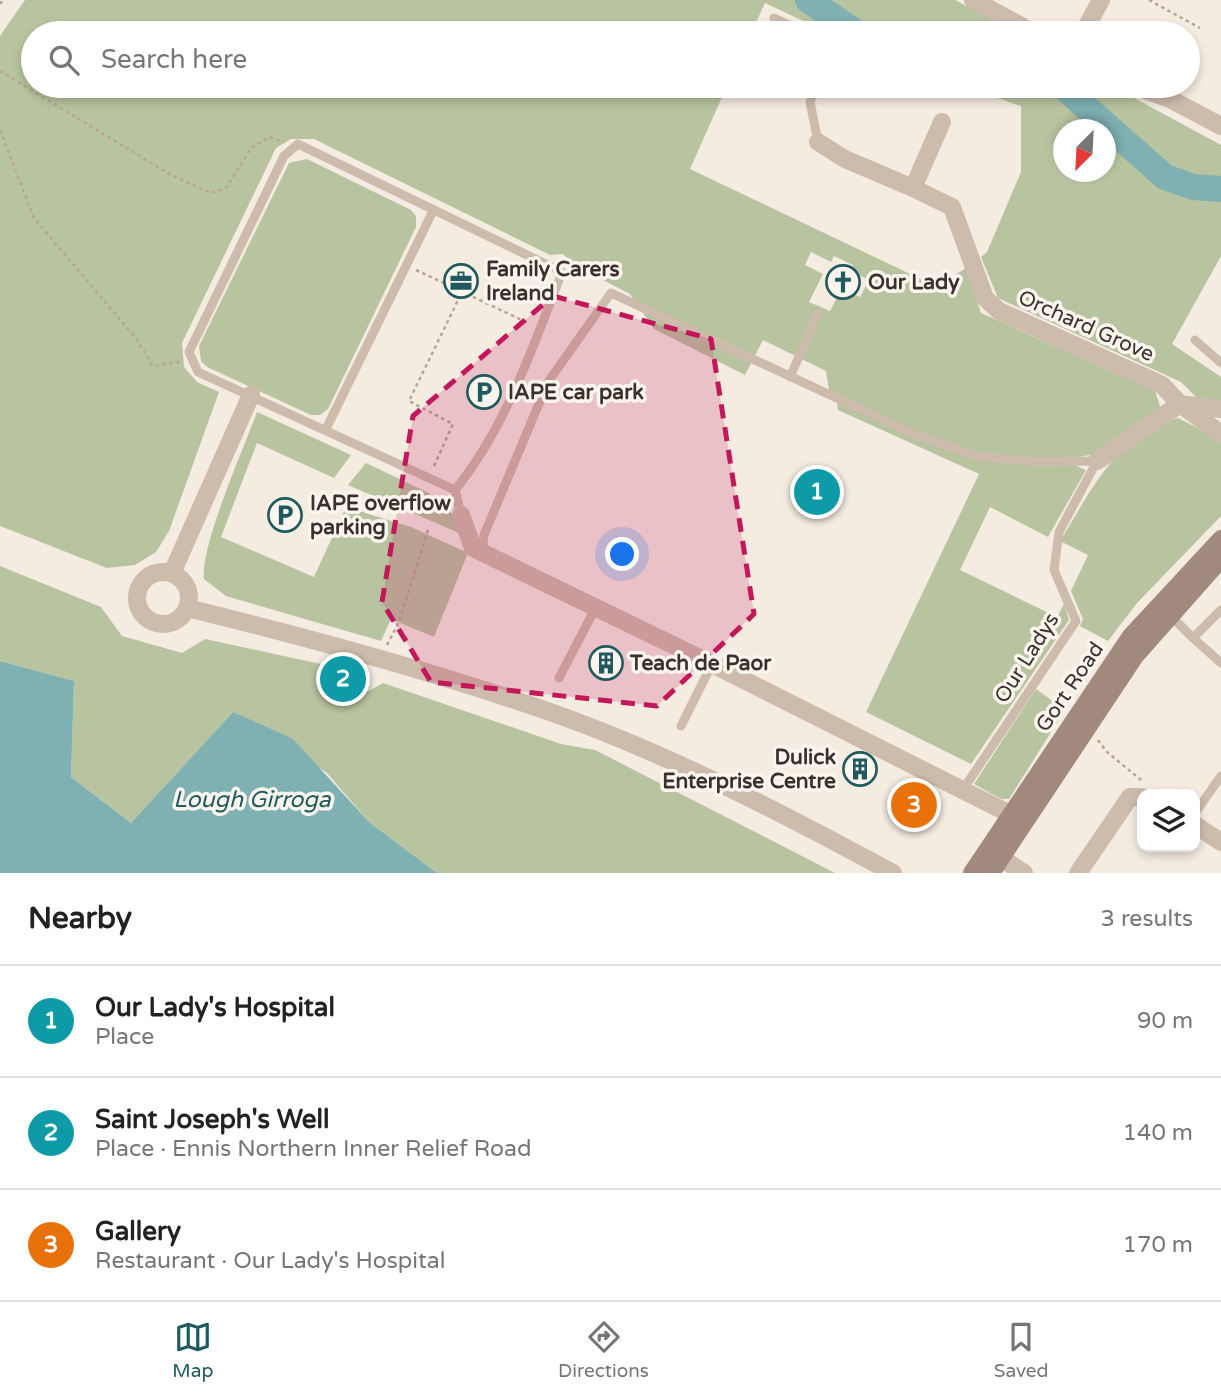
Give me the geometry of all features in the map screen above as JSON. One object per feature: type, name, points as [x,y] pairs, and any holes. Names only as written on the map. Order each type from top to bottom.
[{"type":"main road","name":"Gort Road","points":[[1004,866],[1018,818],[1089,724],[1164,610],[1221,539]]},
{"type":"main road","name":"Gort Road","points":[[1004,866],[1018,818],[1131,636],[1221,559]]},
{"type":"main road","name":"Gort Road","points":[[972,873],[1004,866]]},
{"type":"street","points":[[974,0],[1012,21]]},
{"type":"street","points":[[1090,21],[1101,0]]},
{"type":"street","points":[[1167,98],[1221,126]]},
{"type":"street","points":[[912,188],[942,122]]},
{"type":"street","name":"Orchard Grove","points":[[818,142],[845,159],[953,207],[985,298],[999,312],[1162,386],[1180,404],[1221,434]]},
{"type":"street","points":[[172,573],[251,395]]},
{"type":"street","points":[[1097,461],[1180,404],[1221,409]]},
{"type":"street","points":[[460,515],[473,548],[482,553],[964,788],[1018,818]]},
{"type":"street","points":[[154,573],[172,573],[188,590],[187,608],[176,621],[158,624],[145,617],[138,607],[138,590],[143,581],[154,573]]},
{"type":"street","points":[[187,608],[379,657],[554,714],[665,759],[893,873]]},
{"type":"street","points":[[1078,873],[1130,797],[1137,793]]},
{"type":"street","points":[[1200,828],[1221,842]]},
{"type":"lane","points":[[774,18],[781,21]]},
{"type":"lane","name":"Orchard Grove","points":[[812,98],[810,102],[818,142]]},
{"type":"lane","points":[[455,490],[198,372],[189,352],[284,156],[298,144],[562,272],[540,329],[480,460],[455,490],[460,515]]},
{"type":"lane","points":[[326,429],[433,211]]},
{"type":"lane","points":[[482,553],[484,535],[548,382],[611,293],[914,434],[976,456],[1038,462],[1097,461]]},
{"type":"lane","points":[[790,377],[818,313]]},
{"type":"lane","points":[[1195,340],[1221,363]]},
{"type":"lane","name":"Our Ladys","points":[[964,788],[1076,621],[1054,570],[1059,532],[1097,461]]},
{"type":"lane","points":[[559,678],[596,607]]},
{"type":"lane","points":[[1164,610],[1221,663]]},
{"type":"lane","points":[[1193,638],[1221,610]]},
{"type":"lane","points":[[681,726],[712,664]]},
{"type":"lane","points":[[1200,806],[1221,776]]},
{"type":"path","points":[[1149,0],[1187,21]]},
{"type":"path","points":[[0,71],[21,84]]},
{"type":"path","points":[[44,98],[171,175],[211,193],[226,188],[251,148],[269,137],[288,142],[284,156]]},
{"type":"path","points":[[0,130],[34,218],[135,337],[153,366],[193,360]]},
{"type":"path","points":[[406,266],[540,329]]},
{"type":"path","points":[[462,292],[409,401],[453,424],[433,468],[462,481]]},
{"type":"path","points":[[379,657],[399,622],[429,527]]},
{"type":"path","points":[[1089,724],[1094,727],[1098,741],[1107,752],[1135,773],[1143,789]]},
{"type":"highlighted area","points":[[553,296],[711,339],[754,614],[657,706],[431,682],[382,602],[413,416]]},
{"type":"green space","points":[[25,0],[955,0],[994,21],[803,21],[765,3],[757,21],[21,21],[21,98],[722,98],[690,169],[948,292],[954,293],[959,283],[955,275],[966,268],[981,313],[1155,391],[1161,409],[1095,454],[1063,460],[1086,470],[1048,537],[990,507],[960,570],[1057,617],[1064,604],[1069,620],[971,764],[866,712],[979,474],[838,410],[836,394],[829,390],[826,371],[763,340],[745,375],[654,329],[630,294],[574,265],[563,254],[550,255],[314,139],[291,139],[276,148],[182,343],[184,367],[197,382],[219,392],[169,531],[156,552],[135,565],[107,568],[0,526],[0,36]],"holes":[[[811,252],[831,262],[834,256],[853,265],[851,271],[869,280],[860,297],[842,288],[830,311],[809,302],[823,274],[805,265]]]},
{"type":"green space","points":[[997,98],[1134,98],[1221,145],[1221,256],[1172,344],[1221,377],[1221,403],[1200,401],[1181,382],[998,298],[981,257],[987,252],[1021,172],[1021,106]]},
{"type":"green space","points":[[307,159],[411,210],[416,216],[416,227],[328,409],[320,415],[311,415],[207,367],[201,361],[199,346],[289,163]]},
{"type":"green space","points":[[257,412],[351,455],[334,478],[257,443],[221,537],[314,577],[346,507],[411,527],[468,553],[434,637],[391,619],[381,641],[226,596],[204,579],[209,544],[216,521]]},
{"type":"green space","points":[[1178,418],[1221,440],[1221,516],[1137,603],[1108,641],[1080,626],[1083,619],[1071,591],[1088,555],[1060,541],[1095,484],[1121,452],[1137,438]]},
{"type":"green space","points":[[366,463],[429,493],[435,504],[451,512],[459,533],[348,485]]},
{"type":"green space","points":[[0,566],[101,607],[122,636],[182,653],[205,639],[339,668],[344,693],[367,692],[383,683],[561,744],[595,750],[835,873],[437,873],[369,822],[327,773],[233,712],[131,823],[71,777],[74,681],[0,661]]},
{"type":"green space","points":[[1036,689],[1065,710],[1009,799],[1001,799],[974,784]]},
{"type":"water","name":"Lough Girroga","points":[[0,661],[74,681],[71,777],[131,823],[233,712],[293,739],[369,822],[437,873],[0,873]]},
{"type":"waterway","points":[[808,0],[839,21]]},
{"type":"waterway","points":[[1076,98],[1165,177],[1193,187],[1221,189]]},
{"type":"place","name":"Family Carers Ireland","points":[[461,281]]},
{"type":"place","name":"Our Lady","points":[[843,282]]},
{"type":"place","name":"IAPE car park","points":[[484,392]]},
{"type":"place","name":"Our Lady's Hospital","points":[[817,492]]},
{"type":"place","name":"IAPE overflow parking","points":[[285,515]]},
{"type":"place","name":"Teach de Paor","points":[[606,663]]},
{"type":"place","name":"Saint Joseph's Well","points":[[343,679]]},
{"type":"place","name":"Dulick Enterprise Centre","points":[[860,769]]},
{"type":"place","name":"Gallery","points":[[914,805]]}]
